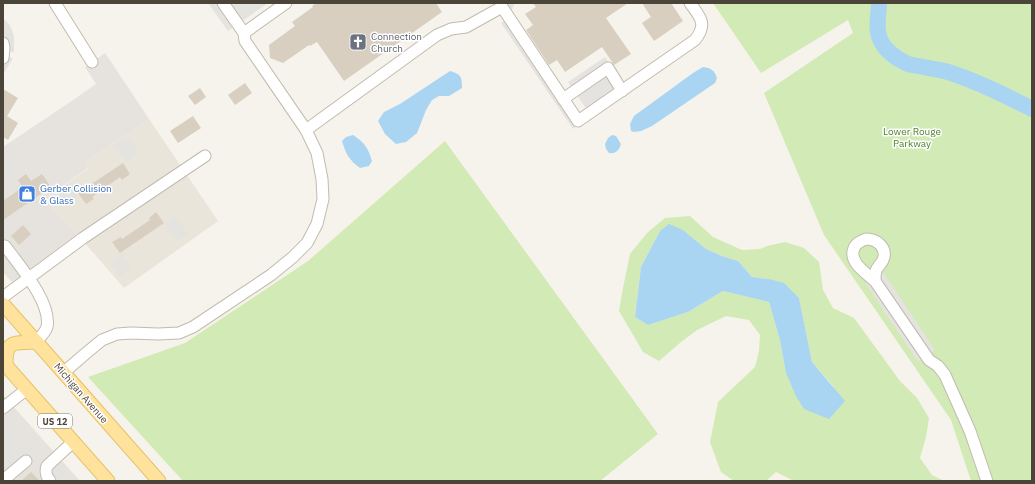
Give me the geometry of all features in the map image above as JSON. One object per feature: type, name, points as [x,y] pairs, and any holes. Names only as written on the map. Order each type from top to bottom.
[{"type":"main road","name":"Michigan Avenue","points":[[3,304],[158,481]]},
{"type":"main road","points":[[4,363],[8,348],[12,344],[36,342]]},
{"type":"main road","name":"US 12","points":[[4,363],[108,481]]},
{"type":"street","points":[[55,3],[92,62]]},
{"type":"street","points":[[63,373],[102,340],[117,334],[179,333],[193,327],[271,275],[293,257],[307,243],[317,224],[323,199],[322,179],[317,153],[306,130],[244,41],[244,33],[223,3]]},
{"type":"street","points":[[244,33],[286,3]]},
{"type":"street","points":[[306,130],[437,35],[451,28],[466,27],[505,5],[578,121],[695,40],[700,34],[703,26],[700,16],[690,3]]},
{"type":"street","points":[[3,43],[3,58]]},
{"type":"street","points":[[563,99],[608,68],[622,91]]},
{"type":"street","points":[[3,297],[83,238],[205,156]]},
{"type":"street","points":[[3,246],[5,246],[29,278],[43,305],[47,326],[45,333],[36,342]]},
{"type":"street","points":[[875,281],[929,360],[938,366],[945,375],[970,431],[987,481]]},
{"type":"street","points":[[3,408],[27,389]]},
{"type":"street","points":[[50,481],[46,471],[48,466],[73,442]]},
{"type":"street","points":[[7,477],[26,461]]},
{"type":"shaded area","points":[[208,3],[268,3],[228,31]]},
{"type":"shaded area","points":[[498,3],[516,3],[514,4],[512,10],[514,17],[580,114],[587,110],[568,82],[605,57],[628,91],[573,129],[501,23],[507,19]]},
{"type":"shaded area","points":[[3,18],[9,24],[14,36],[14,52],[9,51],[8,57],[13,58],[3,75]]},
{"type":"shaded area","points":[[105,53],[149,119],[85,162],[88,168],[43,199],[77,234],[12,282],[3,272],[3,147],[96,84],[85,67]]},
{"type":"shaded area","points":[[149,119],[218,221],[124,288],[77,234],[43,199],[88,169],[85,162]]},
{"type":"shaded area","points":[[127,135],[139,153],[126,162],[114,144]]},
{"type":"shaded area","points":[[13,154],[26,172],[3,188],[3,161]]},
{"type":"shaded area","points":[[70,182],[79,195],[66,204],[57,191]]},
{"type":"shaded area","points":[[176,216],[188,234],[177,241],[165,223]]},
{"type":"shaded area","points":[[5,221],[13,232],[3,242],[3,223]]},
{"type":"shaded area","points":[[123,254],[132,268],[119,277],[110,263]]},
{"type":"shaded area","points":[[884,273],[935,350],[918,362],[866,284]]},
{"type":"shaded area","points":[[3,395],[80,481],[3,481]]},
{"type":"shaded area","points":[[9,423],[37,458],[8,481],[3,479],[3,427]]},
{"type":"shaded area","points":[[41,464],[51,476],[58,470],[68,481],[41,481],[32,471]]},
{"type":"green space","name":"Lower Rouge Parkway","points":[[713,3],[1032,3],[1032,481],[971,481],[951,420],[824,235],[764,93],[853,33],[848,20],[761,73]]},
{"type":"green space","points":[[445,141],[658,434],[600,481],[183,481],[88,377],[185,343],[308,261]]},
{"type":"green space","points":[[690,216],[713,237],[742,250],[760,249],[785,242],[804,248],[819,262],[823,290],[833,308],[854,318],[900,381],[917,398],[929,418],[926,437],[920,458],[932,475],[944,481],[794,481],[776,472],[766,481],[734,481],[721,472],[710,442],[718,402],[755,367],[759,351],[760,335],[749,320],[726,316],[697,330],[659,361],[643,352],[619,311],[630,254],[647,233],[665,218]],"holes":[[[683,230],[706,249],[738,261],[752,277],[769,279],[799,298],[812,362],[834,387],[786,373],[780,340],[769,302],[723,291],[688,312],[648,325],[635,317],[641,267],[660,231]]]},
{"type":"water","points":[[703,67],[710,69],[715,73],[717,78],[715,83],[652,126],[641,131],[631,131],[630,124],[634,116]]},
{"type":"water","points":[[450,71],[457,73],[460,76],[462,88],[449,96],[439,96],[432,100],[426,110],[417,133],[406,142],[396,144],[385,134],[378,121],[384,112],[400,104]]},
{"type":"water","points":[[353,135],[363,143],[367,149],[372,161],[369,166],[360,168],[353,162],[347,153],[342,141],[346,137]]},
{"type":"water","points":[[612,135],[616,136],[621,144],[617,151],[614,153],[609,153],[605,144],[608,138]]},
{"type":"water","points":[[669,224],[683,230],[706,249],[738,261],[752,277],[784,283],[799,298],[812,362],[845,401],[829,419],[804,409],[796,396],[786,373],[780,340],[769,302],[723,291],[688,312],[648,325],[635,317],[641,267],[660,231]]},
{"type":"building","name":"Connection Church","points":[[316,3],[436,3],[442,12],[344,81],[317,42],[310,46],[309,45],[283,63],[270,58],[269,45],[295,26],[292,22],[313,7],[312,6]]},
{"type":"building","points":[[533,3],[628,3],[606,18],[631,54],[614,65],[602,47],[565,72],[557,60],[549,65],[526,30],[533,25],[525,14],[536,7]]},
{"type":"building","points":[[642,3],[671,3],[683,21],[654,41],[642,23],[651,17]]},
{"type":"building","points":[[245,83],[252,93],[235,105],[228,95]]},
{"type":"building","points":[[200,88],[206,97],[195,105],[188,96]]},
{"type":"building","points":[[3,89],[18,98],[7,116],[18,123],[8,140],[3,137]]},
{"type":"building","points":[[193,116],[201,128],[178,143],[170,131]]},
{"type":"building","points":[[123,163],[130,174],[122,180],[120,177],[92,197],[94,199],[86,204],[78,193]]},
{"type":"building","name":"Gerber Collision & Glass","points":[[26,174],[31,181],[42,174],[51,187],[3,220],[3,201],[23,187],[18,180]]},
{"type":"building","points":[[156,212],[164,223],[120,253],[112,242],[121,237],[122,239],[150,220],[149,218]]},
{"type":"building","points":[[23,225],[31,234],[19,245],[11,236]]},
{"type":"building","points":[[31,472],[40,481],[21,481]]},
{"type":"waterway","points":[[879,3],[877,26],[879,35],[884,46],[897,58],[909,64],[944,71],[970,80],[1032,109]]},
{"type":"place","name":"Connection Church","points":[[358,42]]},
{"type":"place","name":"Gerber Collision & Glass","points":[[27,194]]}]
